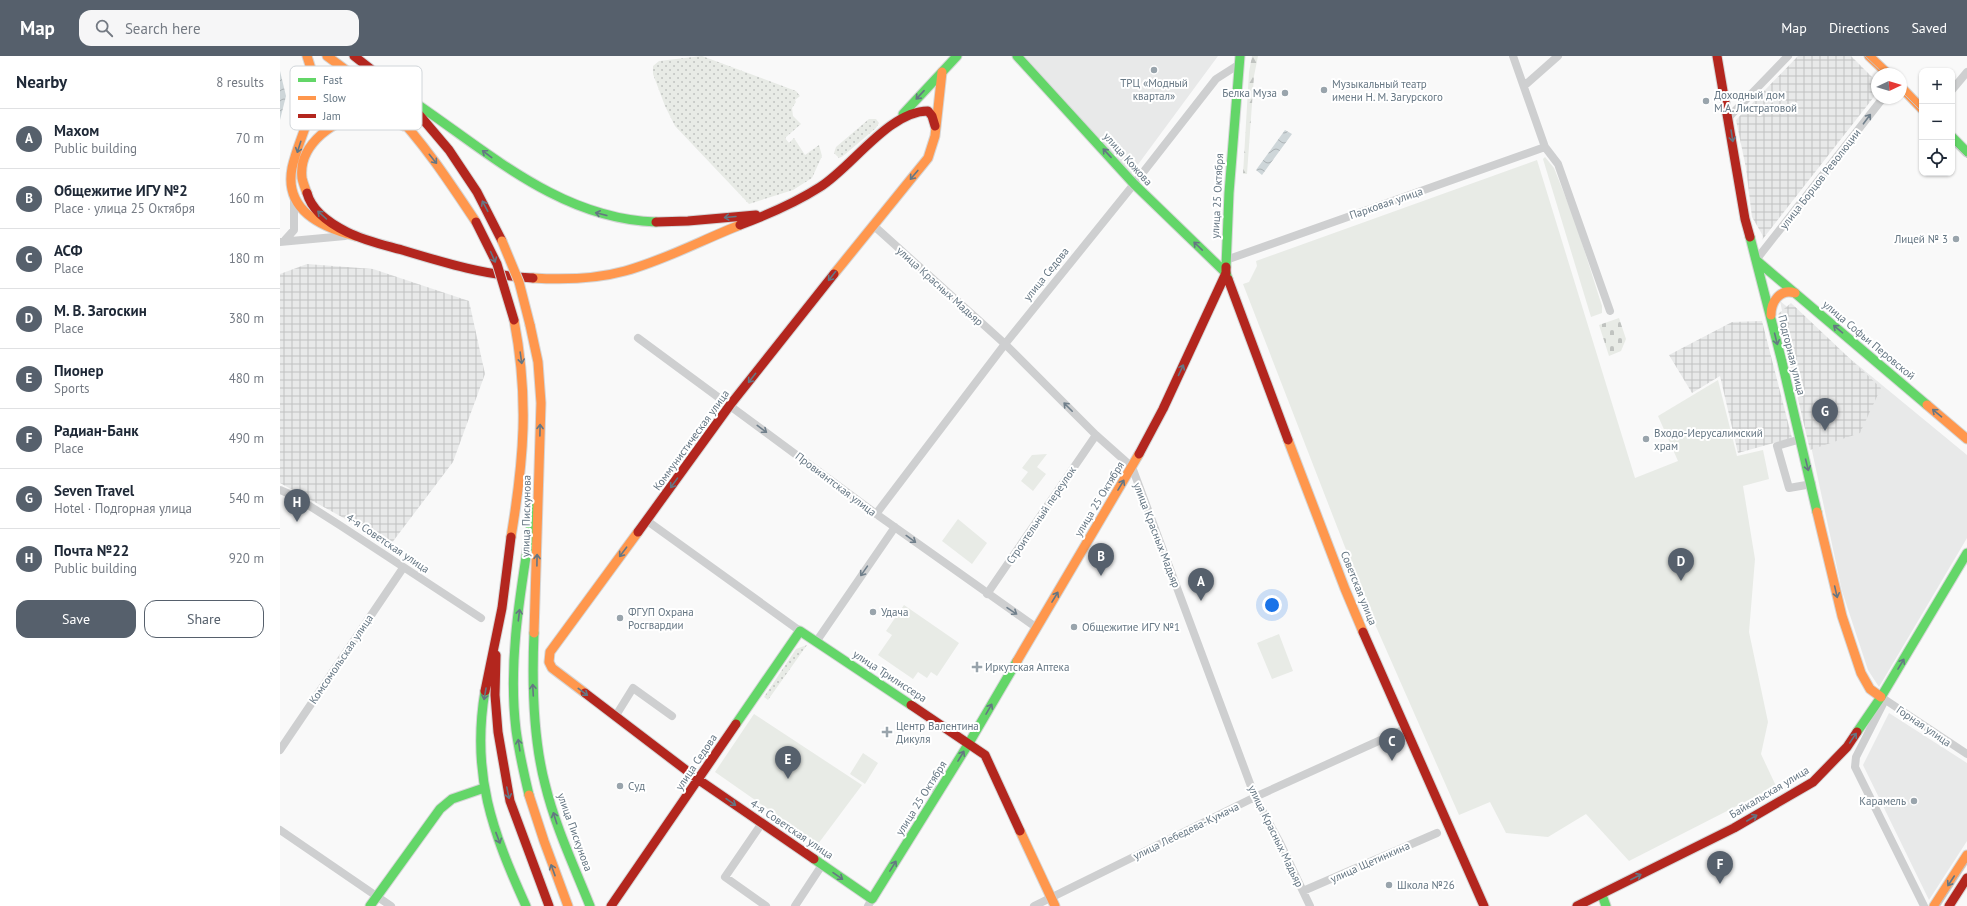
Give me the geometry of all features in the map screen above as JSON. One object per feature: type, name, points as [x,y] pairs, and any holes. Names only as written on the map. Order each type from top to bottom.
[{"type":"main road","points":[[308,56],[312,66]]},
{"type":"main road","points":[[327,56],[339,66]]},
{"type":"main road","points":[[354,56],[367,66]]},
{"type":"main road","points":[[304,130],[292,169],[291,180],[293,195],[305,212],[317,223],[335,231],[447,263],[486,272],[536,278],[574,279],[612,274],[632,269],[769,213],[833,178],[899,119],[957,56]]},
{"type":"main road","name":"улица Кожова","points":[[1017,56],[1134,184],[1226,273]]},
{"type":"main road","name":"Подгорная улица","points":[[1717,56],[1745,218],[1812,484],[1842,616],[1861,674],[1870,689],[1883,699]]},
{"type":"main road","points":[[1869,56],[1882,68]]},
{"type":"main road","name":"улица 25 Октября","points":[[870,902],[969,743],[1132,467],[1163,409],[1226,273],[1239,60]]},
{"type":"main road","name":"Коммунистическая улица","points":[[699,780],[552,668],[548,656],[730,405],[928,158],[935,143],[938,128],[939,84],[942,72]]},
{"type":"main road","points":[[1907,93],[1919,106]]},
{"type":"main road","points":[[422,107],[524,179],[564,201],[590,211],[628,220],[662,222],[769,213]]},
{"type":"main road","points":[[899,119],[916,110],[928,111],[934,122],[935,143]]},
{"type":"main road","points":[[422,118],[449,150],[477,192],[502,241],[518,282],[530,325],[539,376],[541,403],[538,469]]},
{"type":"main road","points":[[326,130],[313,141],[305,155],[302,169],[302,180],[310,202],[325,219],[355,236]]},
{"type":"main road","points":[[409,130],[438,166],[476,222],[497,264],[514,320],[524,382],[525,432],[496,658],[495,695],[503,766],[510,801],[549,906]]},
{"type":"main road","points":[[1954,140],[1967,152]]},
{"type":"main road","name":"улица Софьи Перовской","points":[[1756,260],[1967,439]]},
{"type":"main road","name":"Советская улица","points":[[1226,273],[1234,299],[1345,589],[1405,729],[1484,906]]},
{"type":"main road","points":[[1770,316],[1773,303],[1777,298],[1789,292],[1795,294]]},
{"type":"main road","name":"улица Пискунова","points":[[538,469],[515,661],[516,728],[529,794],[554,871],[568,906]]},
{"type":"main road","name":"улица Пискунова","points":[[538,469],[537,571],[533,688],[539,753],[544,782],[555,820],[590,906]]},
{"type":"main road","name":"Байкальская улица","points":[[1577,906],[1602,895],[1734,828],[1813,782],[1847,747],[1883,699],[1967,553]]},
{"type":"main road","points":[[501,615],[481,721],[480,753],[484,788],[494,828],[526,906]]},
{"type":"main road","name":"улица Трилиссера","points":[[800,631],[985,755],[1053,902]]},
{"type":"main road","name":"улица Седова","points":[[611,906],[800,631]]},
{"type":"main road","name":"4-я Советская улица","points":[[699,780],[822,865],[870,902]]},
{"type":"main road","points":[[370,906],[440,809],[452,799],[484,788]]},
{"type":"main road","points":[[1934,906],[1967,855]]},
{"type":"main road","points":[[1949,906],[1967,878]]},
{"type":"main road","points":[[1602,895],[1606,906]]},
{"type":"street","points":[[1513,56],[1545,147],[1558,164],[1610,311]]},
{"type":"street","points":[[1524,86],[1558,56]]},
{"type":"street","points":[[1728,117],[1788,56]]},
{"type":"street","name":"улица Седова","points":[[876,514],[1005,344],[1134,184],[1216,78],[1239,60]]},
{"type":"street","points":[[1955,86],[1967,72]]},
{"type":"street","name":"улица Борцов Революции","points":[[1756,260],[1878,104]]},
{"type":"street","name":"Парковая улица","points":[[1226,260],[1545,147]]},
{"type":"street","points":[[283,241],[294,230],[293,195]]},
{"type":"street","name":"улица Красных Мадьяр","points":[[873,225],[1005,344],[1096,435],[1132,467],[1255,797],[1280,843],[1310,906]]},
{"type":"street","points":[[283,241],[355,236]]},
{"type":"street","name":"Провиантская улица","points":[[638,338],[876,514],[1037,628]]},
{"type":"street","name":"Строительный переулок","points":[[987,594],[1096,435]]},
{"type":"street","points":[[1801,439],[1777,446],[1789,488],[1812,484]]},
{"type":"street","name":"4-я Советская улица","points":[[280,490],[294,496],[328,517],[403,568],[481,618]]},
{"type":"street","name":"улица Трилиссера","points":[[646,520],[800,631]]},
{"type":"street","points":[[816,642],[895,527]]},
{"type":"street","name":"Комсомольская улица","points":[[280,750],[403,568]]},
{"type":"street","points":[[615,716],[633,688],[672,716]]},
{"type":"street","points":[[1883,699],[1856,757],[1855,767],[1924,906]]},
{"type":"street","name":"Горная улица","points":[[1883,699],[1967,754]]},
{"type":"street","name":"улица Лебедева-Кумача","points":[[1034,906],[1053,902],[1255,797],[1405,729]]},
{"type":"street","points":[[930,786],[939,792]]},
{"type":"street","points":[[762,823],[726,877],[766,906]]},
{"type":"street","points":[[280,830],[392,906]]},
{"type":"street","name":"улица Щетинкина","points":[[1303,891],[1437,833]]},
{"type":"street","points":[[795,906],[822,865]]},
{"type":"shaded area","points":[[1024,56],[1218,56],[1131,174]]},
{"type":"shaded area","points":[[1798,56],[1851,56],[1871,76],[1871,101],[1762,240],[1763,236],[1752,217],[1746,168],[1736,120]]},
{"type":"shaded area","points":[[307,264],[373,269],[469,301],[485,374],[453,462],[391,544],[280,483],[280,274]]},
{"type":"shaded area","points":[[1780,301],[1967,455],[1967,538],[1879,687],[1868,670],[1842,591]]},
{"type":"shaded area","points":[[1791,303],[1881,388],[1860,433],[1810,450],[1778,314]]},
{"type":"shaded area","points":[[1762,321],[1792,438],[1738,453],[1720,376],[1692,393],[1669,355],[1732,322]]},
{"type":"shaded area","points":[[1889,713],[1967,763],[1967,841],[1929,900],[1863,765]]},
{"type":"green space","points":[[702,56],[796,91],[800,96],[795,100],[796,102],[792,108],[793,116],[801,124],[785,138],[789,143],[794,138],[805,155],[819,145],[822,156],[812,178],[793,190],[749,204],[675,126],[665,106],[653,74],[653,66],[659,61]]},
{"type":"green space","points":[[1252,56],[1258,56],[1254,76],[1247,174],[1243,174],[1249,72]]},
{"type":"green space","points":[[869,119],[876,119],[879,123],[876,128],[839,158],[834,153],[836,147]]},
{"type":"green space","points":[[1545,157],[1554,168],[1575,221],[1602,306],[1602,313],[1591,317],[1543,159]]},
{"type":"green space","points":[[1537,160],[1635,478],[1678,461],[1658,416],[1718,380],[1737,456],[1763,450],[1769,479],[1743,486],[1755,559],[1749,632],[1768,722],[1761,754],[1776,786],[1629,861],[1586,814],[1548,837],[1506,833],[1490,802],[1459,815],[1374,622],[1243,284],[1249,282],[1257,266],[1256,261]]},
{"type":"green space","points":[[1619,318],[1626,339],[1621,351],[1609,356],[1599,325]]},
{"type":"green space","points":[[1047,454],[1037,467],[1046,474],[1033,491],[1021,481],[1028,472],[1022,468],[1032,455]]},
{"type":"green space","points":[[958,519],[987,543],[972,564],[942,541]]},
{"type":"green space","points":[[904,605],[959,643],[937,676],[931,672],[927,678],[918,672],[913,679],[878,655],[892,635],[886,631]]},
{"type":"green space","points":[[1279,634],[1293,671],[1272,679],[1257,643]]},
{"type":"green space","points":[[807,645],[768,700],[764,697],[796,649]]},
{"type":"green space","points":[[754,714],[862,785],[818,844],[715,772]]},
{"type":"green space","points":[[863,753],[878,763],[865,784],[850,774]]},
{"type":"water","points":[[280,71],[286,96],[280,120]]},
{"type":"water","points":[[1285,130],[1292,134],[1262,175],[1256,170]]},
{"type":"tram line","points":[[1865,56],[1878,68]]},
{"type":"tram line","points":[[1907,97],[1919,109]]},
{"type":"tram line","points":[[1955,146],[1967,158]]},
{"type":"tram line","points":[[1939,906],[1967,863]]},
{"type":"traffic: fast","points":[[903,114],[957,56]]},
{"type":"traffic: fast","points":[[1017,56],[1134,184],[1226,273],[1228,279]]},
{"type":"traffic: fast","points":[[1226,267],[1229,193],[1240,56]]},
{"type":"traffic: fast","points":[[422,108],[494,159],[555,195],[587,209],[620,218],[656,222]]},
{"type":"traffic: fast","points":[[1955,140],[1967,152]]},
{"type":"traffic: fast","points":[[1750,237],[1782,362],[1817,512]]},
{"type":"traffic: fast","points":[[1756,260],[1927,405]]},
{"type":"traffic: fast","points":[[529,795],[516,730],[513,674],[521,589],[534,506]]},
{"type":"traffic: fast","points":[[1857,732],[1881,697],[1967,553]]},
{"type":"traffic: fast","points":[[736,724],[800,631],[911,705]]},
{"type":"traffic: fast","points":[[534,633],[534,709],[541,766],[554,815],[590,906]]},
{"type":"traffic: fast","points":[[814,859],[872,899],[969,743],[1017,661]]},
{"type":"traffic: fast","points":[[485,691],[481,721],[483,776],[494,827],[526,906]]},
{"type":"traffic: fast","points":[[370,906],[440,809],[452,799],[484,788]]},
{"type":"traffic: fast","points":[[1602,895],[1606,906]]},
{"type":"traffic: slow","points":[[307,56],[310,66]]},
{"type":"traffic: slow","points":[[327,56],[340,66]]},
{"type":"traffic: slow","points":[[1869,56],[1882,68]]},
{"type":"traffic: slow","points":[[834,274],[928,158],[935,136],[942,72]]},
{"type":"traffic: slow","points":[[1907,93],[1919,106]]},
{"type":"traffic: slow","points":[[304,130],[292,168],[291,183],[299,206],[318,222],[355,236]]},
{"type":"traffic: slow","points":[[307,193],[303,184],[302,166],[306,154],[313,144],[321,134],[327,130]]},
{"type":"traffic: slow","points":[[410,130],[436,164],[476,222]]},
{"type":"traffic: slow","points":[[533,278],[580,278],[614,274],[669,256],[740,225]]},
{"type":"traffic: slow","points":[[502,241],[519,282],[530,325]]},
{"type":"traffic: slow","points":[[1771,315],[1771,310],[1777,297],[1785,292],[1795,293]]},
{"type":"traffic: slow","points":[[511,537],[522,455],[523,428],[522,376],[514,320]]},
{"type":"traffic: slow","points":[[530,325],[538,362],[541,403],[534,633]]},
{"type":"traffic: slow","points":[[1927,405],[1967,439]]},
{"type":"traffic: slow","points":[[1288,440],[1363,632]]},
{"type":"traffic: slow","points":[[1017,661],[1139,454]]},
{"type":"traffic: slow","points":[[1817,512],[1842,616],[1861,673],[1870,689],[1881,697]]},
{"type":"traffic: slow","points":[[585,693],[552,668],[549,662],[550,652],[638,532]]},
{"type":"traffic: slow","points":[[529,795],[568,906]]},
{"type":"traffic: slow","points":[[1020,831],[1055,906]]},
{"type":"traffic: slow","points":[[1934,906],[1967,855]]},
{"type":"traffic: jam","points":[[354,56],[367,66]]},
{"type":"traffic: jam","points":[[1717,56],[1745,219],[1750,237]]},
{"type":"traffic: jam","points":[[740,225],[781,208],[820,187],[845,167],[885,130],[899,120],[913,113],[928,111],[932,116],[935,126]]},
{"type":"traffic: jam","points":[[422,118],[449,150],[477,192],[502,241]]},
{"type":"traffic: jam","points":[[307,193],[309,200],[323,217],[341,229],[361,238],[434,260],[483,272],[533,278]]},
{"type":"traffic: jam","points":[[656,222],[688,221],[756,215]]},
{"type":"traffic: jam","points":[[476,222],[497,264],[514,320]]},
{"type":"traffic: jam","points":[[1139,454],[1163,409],[1226,273],[1226,267]]},
{"type":"traffic: jam","points":[[638,532],[730,405],[834,274]]},
{"type":"traffic: jam","points":[[1228,279],[1288,440]]},
{"type":"traffic: jam","points":[[485,691],[502,608],[511,537]]},
{"type":"traffic: jam","points":[[1363,632],[1484,906]]},
{"type":"traffic: jam","points":[[496,655],[495,695],[498,732],[510,801],[549,906]]},
{"type":"traffic: jam","points":[[585,693],[699,780],[814,859]]},
{"type":"traffic: jam","points":[[911,705],[985,755],[1020,831]]},
{"type":"traffic: jam","points":[[611,906],[736,724]]},
{"type":"traffic: jam","points":[[1577,906],[1734,828],[1813,782],[1847,747],[1857,732]]},
{"type":"traffic: jam","points":[[1949,906],[1967,878]]},
{"type":"place","name":"ТРЦ «Модный квартал»","points":[[1154,70]]},
{"type":"place","name":"Музыкальный театр имени Н. М. Загурского","points":[[1324,90]]},
{"type":"place","name":"Белка Муза","points":[[1285,93]]},
{"type":"place","name":"Доходный дом М.А. Листратовой","points":[[1706,101]]},
{"type":"place","name":"Лицей № 3","points":[[1956,239]]},
{"type":"place","name":"Seven Travel","points":[[1825,431]]},
{"type":"place","name":"Входо-Иерусалимский храм","points":[[1646,439]]},
{"type":"place","name":"Почта №22","points":[[297,522]]},
{"type":"place","name":"Общежитие ИГУ №2","points":[[1101,576]]},
{"type":"place","name":"М. В. Загоскин","points":[[1681,581]]},
{"type":"place","name":"Махом","points":[[1201,601]]},
{"type":"place","name":"Удача","points":[[873,612]]},
{"type":"place","name":"ФГУП Охрана Росгвардии","points":[[620,618]]},
{"type":"place","name":"Общежитие ИГУ №1","points":[[1074,627]]},
{"type":"place","name":"Иркутская Аптека","points":[[977,667]]},
{"type":"place","name":"Центр Валентина Дикуля","points":[[887,732]]},
{"type":"place","name":"АСФ","points":[[1392,761]]},
{"type":"place","name":"Пионер","points":[[788,779]]},
{"type":"place","name":"Суд","points":[[620,786]]},
{"type":"place","name":"Карамель","points":[[1914,801]]},
{"type":"place","name":"Радиан-Банк","points":[[1720,884]]},
{"type":"place","name":"Школа №26","points":[[1389,885]]}]
